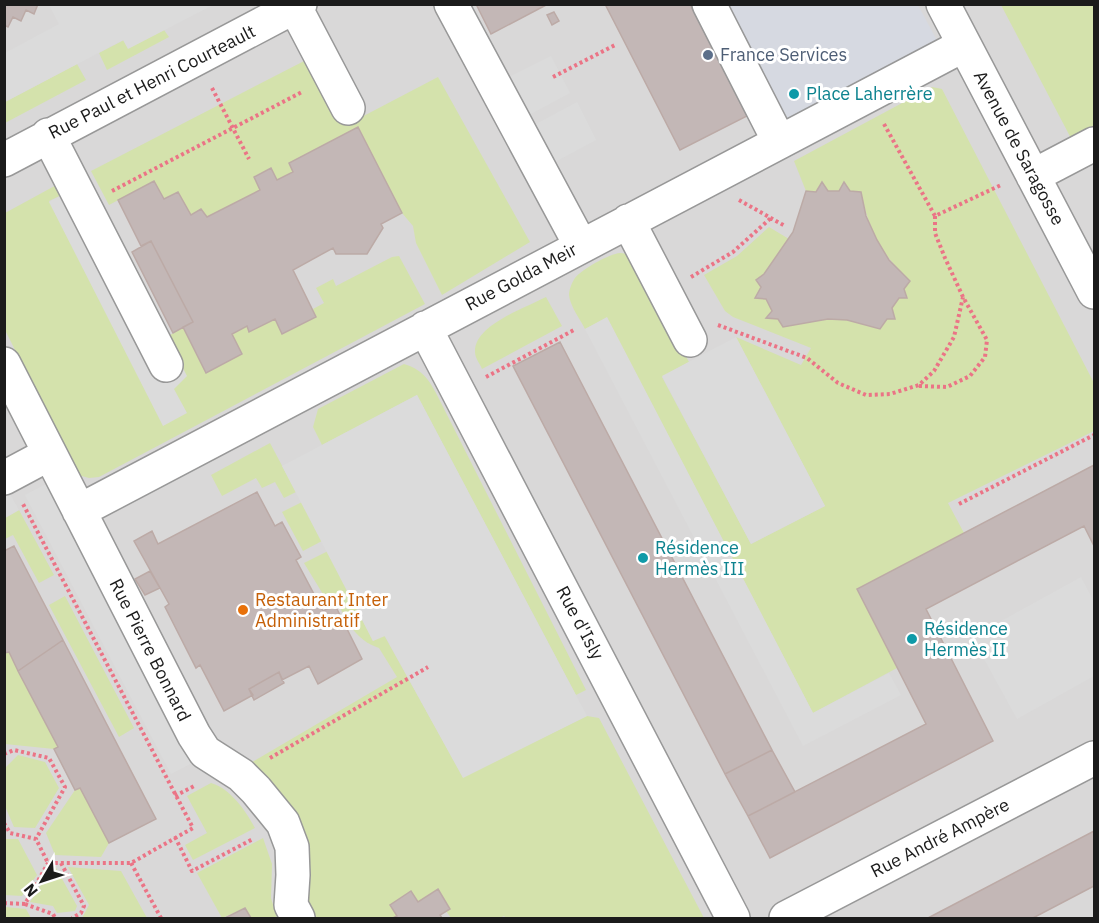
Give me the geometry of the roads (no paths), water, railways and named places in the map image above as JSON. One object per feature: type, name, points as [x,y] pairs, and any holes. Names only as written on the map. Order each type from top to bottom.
[{"type":"street","points":[[451,4],[581,246]]},
{"type":"street","points":[[709,4],[779,141]]},
{"type":"street","name":"Avenue de Saragosse","points":[[942,4],[964,45],[1019,179],[1095,291]]},
{"type":"street","points":[[298,6],[348,108]]},
{"type":"street","name":"Rue Paul et Henri Courteault","points":[[4,160],[298,6]]},
{"type":"street","name":"Rue Golda Meir","points":[[79,511],[964,45]]},
{"type":"street","points":[[48,135],[166,364]]},
{"type":"street","points":[[1019,179],[1095,144]]},
{"type":"street","points":[[628,221],[702,332]]},
{"type":"street","name":"Rue d'Isly","points":[[425,328],[733,918]]},
{"type":"street","name":"Rue Pierre Bonnard","points":[[4,364],[194,735],[206,752],[241,775],[283,823],[292,847],[294,875],[291,905],[298,918]]},
{"type":"street","points":[[6,477],[49,454]]},
{"type":"street","name":"Rue André Ampère","points":[[786,918],[1095,758]]},
{"type":"place","name":"France Services","points":[[708,55]]},
{"type":"place","name":"Place Laherrère","points":[[794,94]]},
{"type":"place","name":"Résidence Hermès III","points":[[643,558]]},
{"type":"place","name":"Restaurant Inter Administratif","points":[[243,610]]},
{"type":"place","name":"Résidence Hermès II","points":[[912,639]]}]
